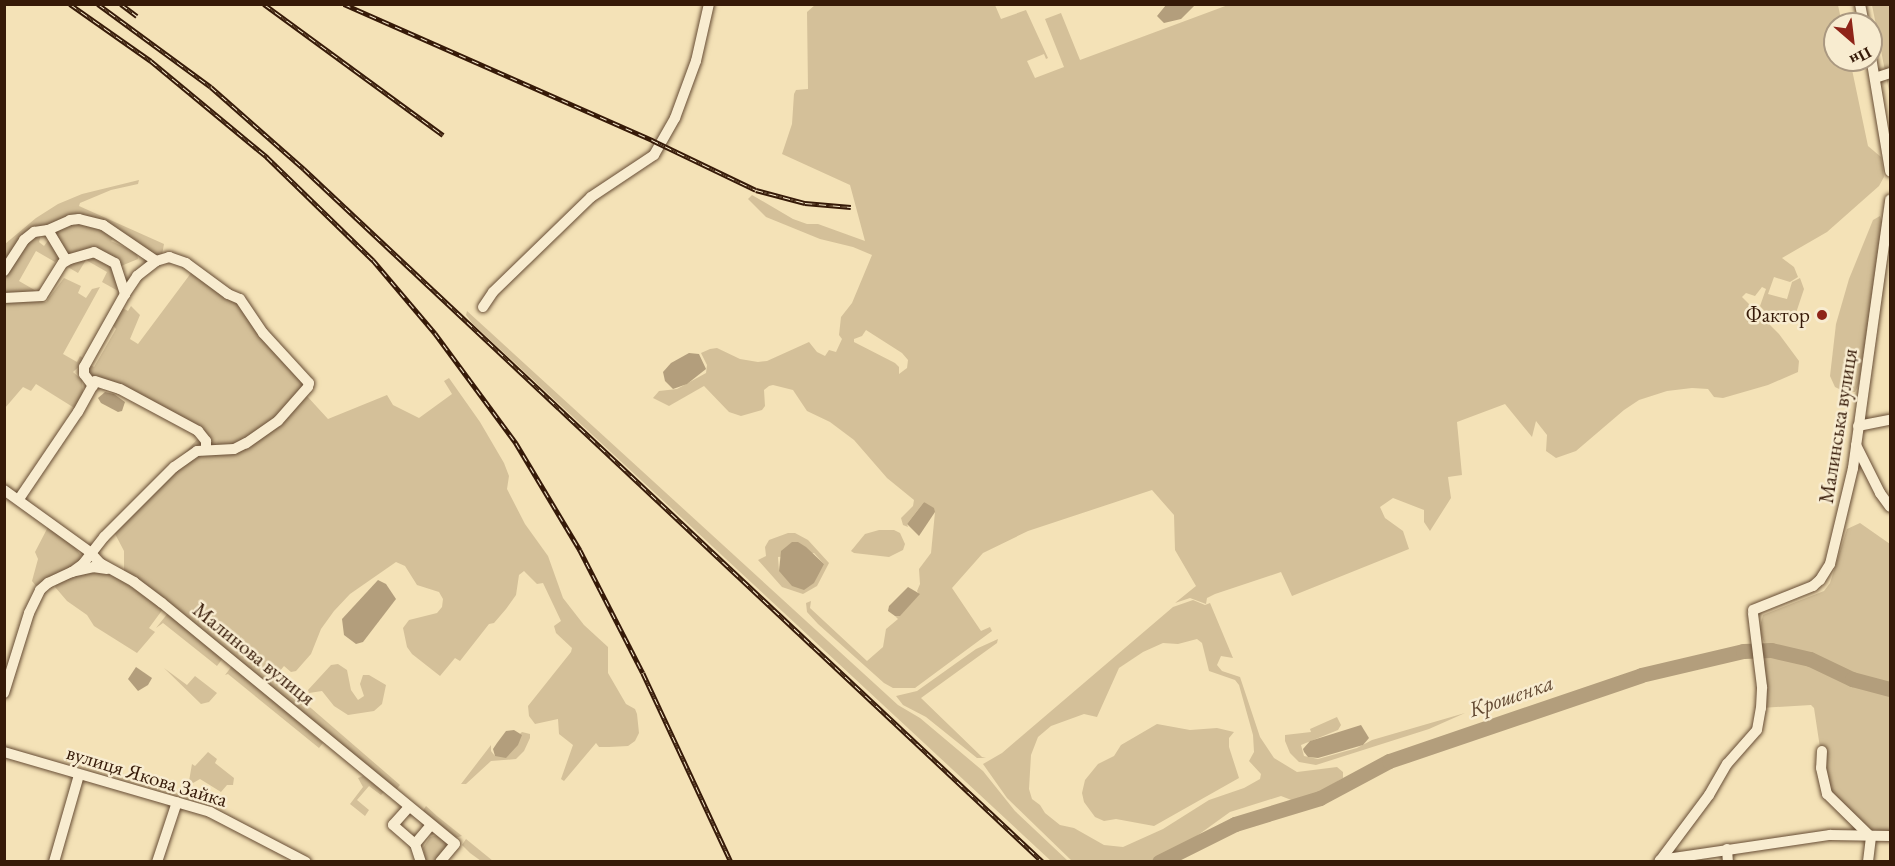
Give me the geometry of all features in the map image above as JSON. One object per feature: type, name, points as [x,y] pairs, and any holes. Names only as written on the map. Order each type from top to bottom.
[{"type":"street","points":[[483,307],[493,292],[586,201],[654,155],[675,118],[696,61],[709,4]]},
{"type":"street","points":[[1874,72],[1890,171]]},
{"type":"street","points":[[1875,78],[1890,73]]},
{"type":"street","name":"Малинська вулиця","points":[[1659,861],[1689,824],[1727,764],[1757,730],[1762,687],[1753,612],[1812,586],[1825,574],[1843,517],[1884,291],[1890,200]]},
{"type":"street","points":[[4,271],[30,234],[48,230],[70,219],[91,221],[116,231],[156,261]]},
{"type":"street","points":[[48,230],[66,260]]},
{"type":"street","points":[[4,298],[42,296],[66,260],[94,252],[115,263],[125,294]]},
{"type":"street","points":[[72,572],[83,564],[90,552],[174,467],[206,449],[228,450],[240,447],[278,421],[308,387],[307,380],[263,333],[240,299],[228,294],[186,263],[169,257],[156,261],[137,276],[84,367],[84,374],[94,384],[120,389],[198,431],[206,441],[206,449]]},
{"type":"street","points":[[19,499],[78,412],[94,384]]},
{"type":"street","points":[[1858,426],[1890,420]]},
{"type":"street","points":[[1856,444],[1880,493],[1890,507]]},
{"type":"street","name":"Малинова вулиця","points":[[4,490],[110,569],[162,603],[455,844],[440,861]]},
{"type":"street","points":[[4,693],[35,596],[48,583],[72,572],[93,567],[110,569]]},
{"type":"street","points":[[1822,751],[1821,768],[1827,794],[1871,837]]},
{"type":"street","name":"вулиця Якова Зайка","points":[[4,752],[210,812],[306,861]]},
{"type":"street","points":[[54,861],[79,775]]},
{"type":"street","points":[[157,861],[177,802]]},
{"type":"street","points":[[409,807],[393,825],[415,844],[421,861]]},
{"type":"street","points":[[415,844],[431,825]]},
{"type":"street","points":[[1659,861],[1830,835],[1890,836]]},
{"type":"street","points":[[1868,861],[1871,837]]},
{"type":"street","points":[[1727,849],[1728,861]]},
{"type":"shaded area","points":[[815,5],[995,5],[1001,19],[1026,10],[1048,58],[1046,59],[1044,54],[1027,61],[1035,78],[1064,67],[1045,19],[1061,13],[1080,60],[1228,5],[1838,5],[1839,12],[1823,12],[1823,72],[1853,72],[1868,146],[1881,157],[1884,177],[1879,186],[1827,232],[1782,258],[1794,267],[1798,277],[1790,282],[1774,277],[1768,294],[1787,299],[1792,282],[1800,278],[1804,289],[1795,316],[1782,322],[1769,316],[1760,306],[1766,289],[1762,287],[1755,296],[1746,293],[1742,297],[1779,334],[1799,361],[1798,372],[1768,385],[1723,398],[1714,397],[1708,389],[1692,388],[1667,391],[1639,400],[1576,451],[1556,458],[1546,451],[1547,435],[1536,421],[1532,437],[1505,404],[1457,422],[1462,475],[1448,477],[1451,498],[1430,531],[1424,522],[1424,510],[1393,498],[1380,507],[1385,518],[1403,531],[1409,549],[1292,596],[1281,572],[1215,594],[1207,598],[1206,604],[1190,598],[1175,603],[1196,586],[1175,550],[1174,515],[1152,490],[1028,531],[983,553],[952,588],[981,631],[990,627],[992,631],[915,688],[893,688],[884,683],[818,624],[807,612],[806,603],[811,601],[810,608],[867,661],[883,647],[886,629],[898,619],[895,616],[900,615],[919,594],[917,591],[920,584],[919,569],[931,553],[935,512],[924,502],[907,524],[908,527],[903,525],[901,518],[913,506],[914,500],[887,478],[854,440],[830,422],[807,411],[793,390],[769,386],[764,390],[765,406],[762,410],[741,416],[729,412],[704,386],[669,406],[653,398],[659,391],[677,389],[706,373],[707,365],[701,353],[710,349],[717,348],[740,359],[758,362],[767,361],[809,342],[817,352],[825,356],[829,350],[836,352],[842,339],[839,335],[841,317],[852,303],[872,255],[853,247],[820,239],[766,217],[748,199],[752,195],[793,219],[807,224],[818,224],[865,241],[850,185],[782,154],[792,124],[794,94],[796,90],[808,89],[807,12]],"holes":[[[866,330],[902,353],[908,360],[907,368],[899,374],[899,367],[895,363],[854,342],[854,339],[862,336]]]},
{"type":"shaded area","points":[[1166,5],[1195,5],[1181,19],[1164,23],[1157,16]]},
{"type":"shaded area","points":[[1872,5],[1890,5],[1890,96],[1883,61],[1883,12],[1873,12]]},
{"type":"shaded area","points":[[139,180],[138,184],[111,190],[80,203],[79,206],[164,244],[162,255],[156,256],[94,220],[47,226],[5,265],[5,244],[36,218],[58,204],[82,194]]},
{"type":"shaded area","points":[[1880,216],[1883,224],[1859,384],[1855,392],[1845,392],[1835,387],[1830,376],[1836,324],[1849,279],[1873,220]]},
{"type":"shaded area","points":[[70,222],[112,231],[122,244],[113,239],[111,241],[137,253],[138,259],[121,266],[116,261],[67,253],[54,231]]},
{"type":"shaded area","points":[[41,234],[39,242],[44,246],[50,238],[60,257],[55,262],[36,251],[19,281],[38,292],[5,296],[4,276],[26,242]]},
{"type":"shaded area","points":[[93,254],[114,265],[120,292],[102,282],[107,272],[86,260],[78,273],[66,266]]},
{"type":"shaded area","points":[[194,269],[242,307],[302,378],[306,395],[328,419],[387,395],[393,405],[419,418],[452,394],[444,381],[449,378],[480,422],[504,463],[509,476],[507,489],[525,524],[548,556],[563,598],[584,625],[608,647],[608,673],[626,704],[635,709],[637,714],[639,733],[635,741],[628,746],[609,747],[599,747],[596,743],[564,781],[561,779],[573,745],[559,734],[558,719],[535,724],[529,716],[528,706],[572,648],[556,633],[554,626],[561,621],[543,583],[537,584],[524,571],[519,575],[516,595],[506,609],[494,623],[489,624],[460,661],[455,658],[440,676],[412,654],[407,647],[403,628],[409,620],[437,613],[442,607],[443,599],[439,592],[417,585],[405,566],[396,562],[350,594],[334,611],[321,629],[311,654],[296,671],[291,672],[284,666],[275,677],[400,785],[396,790],[124,571],[124,551],[113,530],[205,431],[88,375],[89,364],[94,367],[116,329],[112,324],[121,307],[128,311],[131,306],[140,315],[130,339],[138,344]]},
{"type":"shaded area","points":[[64,278],[81,286],[78,293],[86,298],[92,289],[100,287],[63,354],[77,362],[80,356],[86,360],[73,372],[82,380],[83,393],[76,409],[36,384],[31,391],[23,387],[5,408],[5,301],[39,299],[46,302]]},
{"type":"shaded area","points":[[467,311],[898,705],[920,718],[983,771],[1015,811],[1068,861],[1051,861],[473,324],[466,315]]},
{"type":"shaded area","points":[[689,353],[699,354],[706,369],[687,384],[673,389],[665,381],[663,372],[671,363]]},
{"type":"shaded area","points":[[105,392],[114,394],[125,402],[122,411],[118,412],[101,403],[98,398]]},
{"type":"shaded area","points":[[924,502],[934,508],[935,512],[919,536],[907,524]]},
{"type":"shaded area","points":[[1860,523],[1890,544],[1890,836],[1871,837],[1827,794],[1814,708],[1811,705],[1761,708],[1756,650],[1770,650],[1759,630],[1763,615],[1824,591],[1830,583],[1847,529]]},
{"type":"shaded area","points":[[48,527],[73,544],[81,556],[77,565],[36,586],[32,581],[38,559],[35,552]]},
{"type":"shaded area","points":[[879,530],[894,530],[900,533],[905,544],[903,550],[889,557],[851,551],[865,534]]},
{"type":"shaded area","points":[[788,533],[795,533],[808,540],[829,563],[817,586],[803,594],[782,587],[758,560],[766,556],[765,547],[769,540]],"holes":[[[814,553],[824,564],[779,571],[778,557]]]},
{"type":"shaded area","points":[[792,542],[798,542],[806,547],[824,564],[814,583],[804,590],[792,586],[779,571],[781,551]]},
{"type":"shaded area","points":[[79,573],[104,573],[118,578],[163,609],[149,628],[155,632],[137,653],[94,626],[87,615],[67,601],[55,587],[58,582]]},
{"type":"shaded area","points":[[378,580],[386,584],[396,599],[363,642],[356,644],[344,635],[342,619]]},
{"type":"shaded area","points":[[908,587],[920,594],[900,616],[895,616],[888,611],[889,606]]},
{"type":"shaded area","points":[[1193,600],[1205,605],[1210,603],[1233,658],[1221,656],[1217,665],[1222,671],[1240,677],[1260,737],[1274,758],[1297,772],[1337,767],[1343,772],[1343,778],[1309,798],[1294,801],[1281,796],[1230,812],[1162,861],[1072,861],[1007,798],[983,764],[1002,753],[1173,607]],"holes":[[[1197,639],[1202,643],[1209,671],[1235,680],[1239,685],[1253,735],[1254,752],[1249,761],[1261,774],[1260,779],[1244,788],[1209,800],[1163,829],[1123,847],[1104,845],[1074,828],[1060,825],[1045,813],[1032,799],[1029,789],[1031,755],[1038,737],[1051,726],[1084,714],[1097,717],[1119,668],[1143,652],[1163,643],[1178,644]]]},
{"type":"shaded area","points":[[168,613],[223,658],[217,666],[163,623],[156,628]]},
{"type":"shaded area","points":[[998,639],[997,643],[921,698],[982,757],[986,758],[977,758],[926,717],[903,705],[896,696],[917,691],[976,649]]},
{"type":"shaded area","points":[[338,664],[347,670],[351,690],[358,700],[364,696],[360,684],[363,675],[369,675],[386,685],[382,704],[374,711],[348,715],[334,706],[322,691],[309,693],[308,690],[331,665]]},
{"type":"shaded area","points":[[232,666],[323,743],[319,748],[228,674],[225,675]]},
{"type":"shaded area","points":[[136,667],[152,678],[148,685],[138,691],[128,679]]},
{"type":"shaded area","points":[[164,668],[187,685],[195,676],[217,693],[209,702],[201,704]]},
{"type":"shaded area","points":[[1465,713],[1429,729],[1316,765],[1299,762],[1290,753],[1285,741],[1285,735],[1311,732],[1310,729],[1337,717],[1341,725],[1338,730],[1301,745],[1304,756],[1318,759],[1357,748],[1372,740]]},
{"type":"shaded area","points":[[1157,724],[1190,730],[1217,728],[1234,732],[1229,738],[1229,747],[1239,778],[1154,826],[1116,819],[1104,821],[1095,817],[1084,802],[1082,793],[1085,780],[1098,764],[1114,756],[1121,745]]},
{"type":"shaded area","points":[[1361,725],[1369,738],[1363,745],[1318,758],[1308,757],[1304,752],[1303,749],[1310,741]]},
{"type":"shaded area","points":[[514,730],[522,735],[518,745],[506,758],[495,756],[493,749],[497,743],[506,731]]},
{"type":"shaded area","points":[[522,732],[530,734],[530,738],[524,751],[516,759],[491,761],[466,784],[461,784],[491,745],[491,751],[495,756]]},
{"type":"shaded area","points":[[208,752],[217,759],[215,763],[234,778],[233,785],[227,785],[221,792],[200,779],[193,783],[189,781],[192,764],[195,766]]},
{"type":"shaded area","points":[[363,776],[385,791],[381,795],[369,786],[357,800],[369,810],[365,816],[350,804],[363,787],[358,778]]},
{"type":"shaded area","points":[[426,806],[462,836],[455,838],[422,812]]},
{"type":"shaded area","points":[[437,835],[446,843],[446,848],[434,861],[426,861],[423,848],[430,837]]},
{"type":"shaded area","points":[[466,839],[493,861],[481,861],[470,853],[462,845]]},
{"type":"waterway","name":"Крошенка","points":[[1159,862],[1235,824],[1320,798],[1389,761],[1641,675],[1743,651],[1771,650],[1810,659],[1852,679],[1890,689]]},
{"type":"railway","points":[[70,4],[151,61],[267,157],[373,260],[435,333],[516,443],[580,550],[643,673],[731,862]]},
{"type":"railway","points":[[98,4],[211,87],[304,169],[1043,862]]},
{"type":"railway","points":[[121,4],[137,16]]},
{"type":"railway","points":[[264,4],[443,135]]},
{"type":"railway","points":[[344,4],[652,140],[756,190],[805,203],[851,207]]},
{"type":"place","name":"Фактор","points":[[1822,315]]}]
